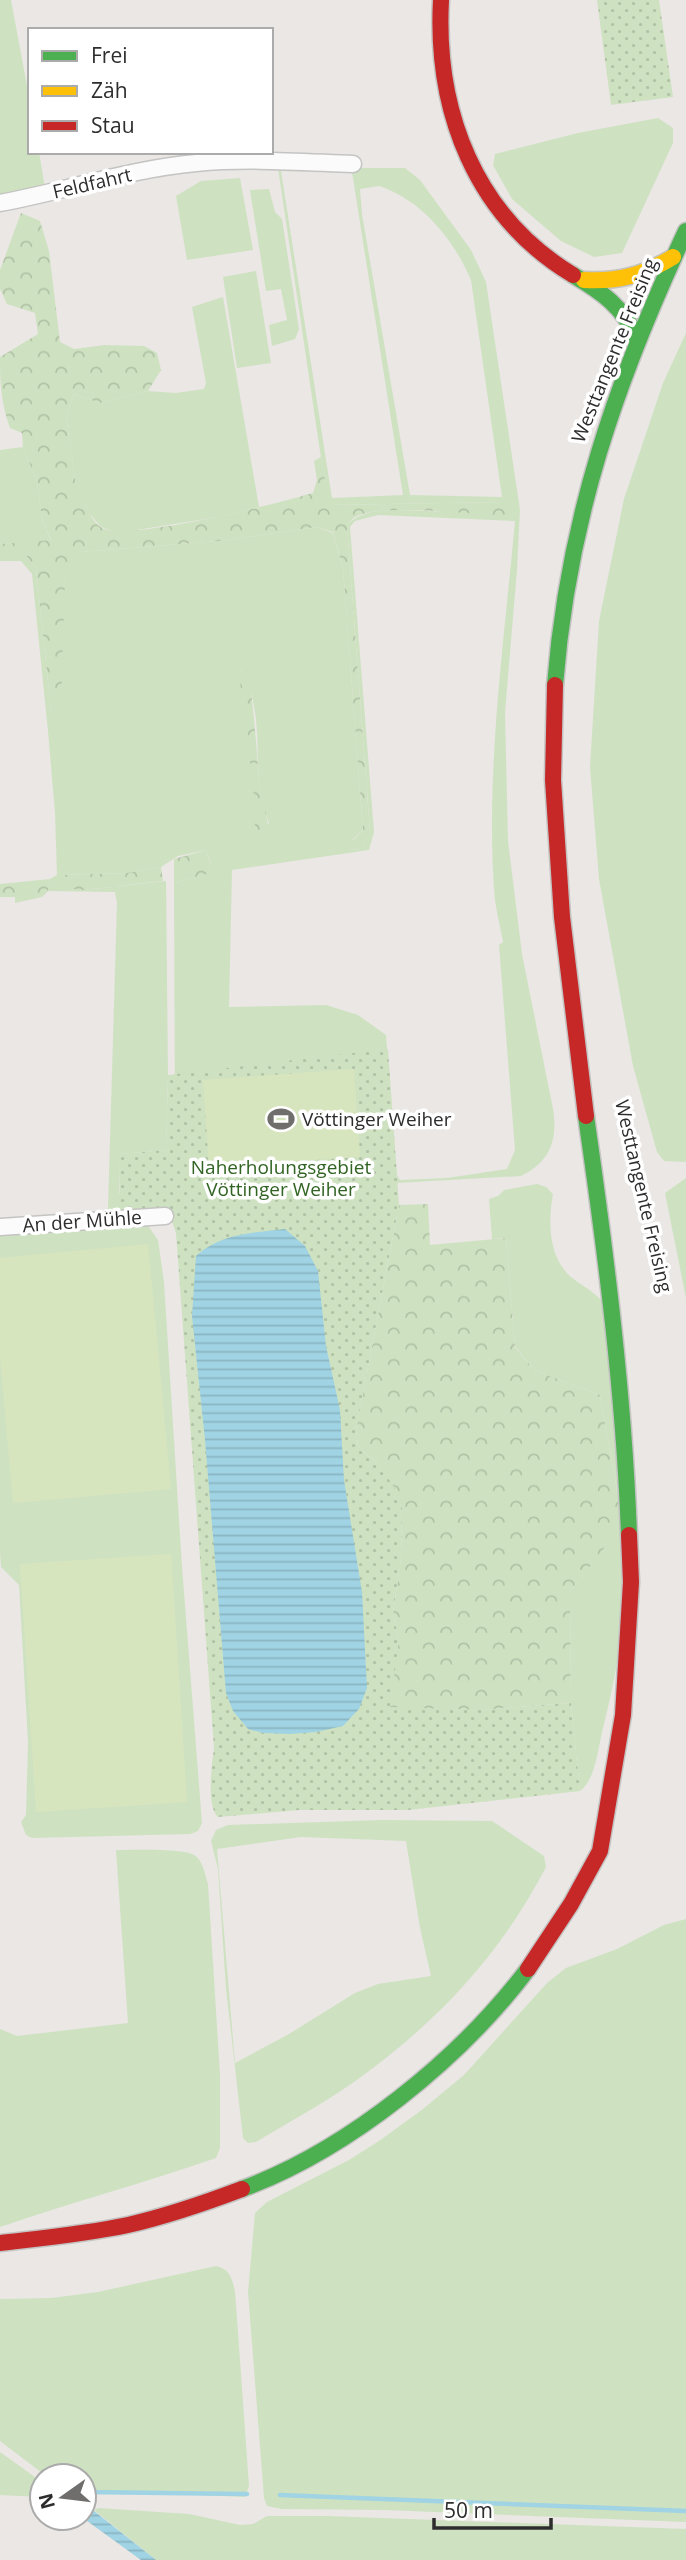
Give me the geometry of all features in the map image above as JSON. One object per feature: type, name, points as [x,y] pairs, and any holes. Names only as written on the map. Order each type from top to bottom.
[{"type":"main road","points":[[441,0],[438,47],[447,99],[476,173],[498,209],[524,239],[545,258],[615,301],[630,321],[637,338]]},
{"type":"main road","name":"Westtangente Freising","points":[[598,1086],[573,967],[562,890],[554,796],[554,706],[565,582],[592,465],[611,405],[637,338],[686,231]]},
{"type":"main road","points":[[582,280],[626,281],[648,273],[673,257]]},
{"type":"main road","points":[[0,2243],[76,2236],[119,2228],[206,2203],[237,2192],[301,2161],[338,2141],[383,2110],[454,2051],[482,2024],[517,1983],[565,1916],[625,1796]]},
{"type":"street","name":"Feldfahrt","points":[[0,203],[138,172],[196,163],[273,159],[353,164]]},
{"type":"street","name":"An der Mühle","points":[[0,1227],[165,1216]]},
{"type":"green space","points":[[0,0],[11,0],[28,91],[28,154],[39,154],[45,188],[0,198]]},
{"type":"green space","points":[[597,0],[659,0],[673,97],[611,105]]},
{"type":"green space","points":[[658,118],[673,128],[673,143],[622,253],[594,257],[561,241],[512,199],[493,165],[495,154],[578,133]]},
{"type":"green space","points":[[278,168],[405,168],[420,180],[471,250],[486,282],[520,510],[505,712],[508,841],[522,954],[553,1109],[554,1131],[550,1149],[539,1164],[521,1176],[379,1184],[175,1132],[174,883],[207,874],[211,865],[206,850],[178,856],[161,867],[126,873],[62,875],[83,890],[166,881],[166,1150],[120,1154],[119,1193],[160,1209],[0,1222],[0,1219],[104,1211],[108,1208],[117,903],[115,892],[48,891],[50,879],[57,875],[55,813],[32,574],[21,561],[0,561],[0,554],[25,554],[36,568],[51,710],[65,579],[70,557],[80,552],[219,541],[317,527],[333,533],[343,569],[363,830],[353,839],[349,850],[361,849],[370,831],[347,525],[367,513],[379,511],[443,511],[503,502],[328,505]],"holes":[[[281,171],[352,172],[403,495],[332,498]],[[379,186],[395,192],[423,211],[456,250],[471,280],[502,497],[410,495],[360,189]],[[378,515],[515,521],[497,705],[492,797],[494,889],[503,942],[499,945],[515,1150],[507,1169],[447,1178],[400,1180],[397,1175],[386,1035],[358,1015],[326,1005],[229,1007],[232,870],[369,850],[374,832],[350,527],[355,521]],[[241,670],[255,710],[260,787],[269,824],[254,814],[254,787]]]},
{"type":"green space","points":[[240,178],[253,250],[187,260],[176,196],[201,181]]},
{"type":"green space","points":[[269,189],[275,212],[282,219],[299,329],[295,339],[272,346],[269,325],[287,320],[281,289],[266,291],[250,190]]},
{"type":"green space","points":[[21,213],[40,221],[49,251],[60,342],[74,349],[105,345],[144,346],[157,353],[161,370],[148,391],[100,403],[74,394],[66,416],[76,485],[76,504],[84,501],[93,520],[102,528],[117,531],[171,526],[313,493],[317,480],[314,461],[321,457],[329,505],[503,502],[510,510],[508,517],[429,511],[385,511],[355,517],[347,525],[370,832],[361,849],[348,850],[348,845],[363,830],[343,569],[333,532],[317,527],[219,541],[80,552],[71,557],[65,579],[61,704],[56,715],[51,710],[36,568],[25,554],[0,554],[0,544],[51,540],[42,519],[37,481],[23,447],[22,433],[10,428],[1,384],[0,357],[38,334],[35,313],[7,304],[0,289],[0,270]]},
{"type":"green space","points":[[256,271],[271,363],[237,368],[223,277]]},
{"type":"green space","points":[[223,297],[259,507],[218,517],[118,533],[101,527],[84,502],[76,505],[76,485],[66,416],[74,394],[100,403],[148,391],[176,393],[204,389],[206,383],[192,307]]},
{"type":"green space","points":[[686,333],[686,1162],[664,1161],[657,1152],[633,1066],[599,879],[590,767],[599,621],[624,499],[663,383]]},
{"type":"green space","points":[[23,447],[37,481],[42,519],[51,541],[0,544],[0,450]]},
{"type":"green space","points":[[243,665],[247,666],[259,781],[267,821],[267,835],[263,838],[257,834],[255,822],[253,785],[240,688]]},
{"type":"green space","points":[[206,850],[211,866],[207,874],[174,883],[174,859]]},
{"type":"green space","points":[[161,867],[163,881],[83,890],[58,887],[61,875],[126,873]]},
{"type":"green space","points":[[50,879],[48,891],[42,897],[15,903],[15,897],[0,897],[0,884]]},
{"type":"green space","name":"Naherholungsgebiet Vöttinger Weiher","points":[[388,1049],[399,1205],[356,1430],[358,1445],[378,1463],[399,1495],[402,1506],[401,1558],[393,1613],[399,1640],[390,1707],[480,1710],[571,1703],[580,1791],[408,1810],[299,1810],[218,1817],[214,1812],[211,1795],[214,1748],[176,1233],[171,1218],[120,1213],[119,1154],[166,1150],[168,1075]]},
{"type":"green space","name":"Vöttinger Weiher","points":[[354,1069],[360,1157],[209,1167],[203,1080]]},
{"type":"green space","points":[[686,1178],[686,1298],[665,1193]]},
{"type":"green space","points":[[537,1184],[546,1187],[553,1194],[550,1227],[554,1249],[563,1269],[596,1295],[608,1309],[628,1451],[630,1556],[617,1665],[595,1764],[589,1780],[580,1791],[571,1703],[570,1592],[623,1523],[600,1395],[534,1370],[515,1346],[506,1238],[492,1239],[489,1199],[504,1190]]},
{"type":"green space","points":[[428,1204],[430,1245],[506,1238],[515,1347],[534,1370],[600,1395],[623,1524],[570,1592],[571,1703],[480,1710],[390,1708],[373,1771],[399,1640],[393,1613],[401,1558],[402,1506],[378,1463],[358,1445],[356,1430],[397,1216],[175,1244],[398,1210],[399,1205]]},
{"type":"green space","points":[[146,1223],[158,1240],[164,1282],[202,1823],[198,1831],[190,1834],[32,1838],[26,1835],[21,1822],[26,1815],[28,1742],[19,1585],[1,1567],[0,1553],[0,1234]]},
{"type":"green space","points":[[148,1244],[171,1489],[13,1503],[0,1356],[0,1258]]},
{"type":"green space","points":[[171,1554],[187,1802],[36,1812],[20,1564]]},
{"type":"green space","points":[[382,1820],[492,1821],[544,1856],[546,1867],[529,1898],[491,1953],[470,1979],[423,2027],[342,2090],[256,2142],[248,2143],[243,2138],[226,1988],[218,1869],[211,1841],[216,1830],[228,1825]],"holes":[[[301,1837],[406,1841],[431,1976],[378,1984],[355,1993],[289,2034],[235,2063],[217,1849]]]},
{"type":"green space","points":[[116,1850],[179,1851],[197,1857],[203,1868],[208,1884],[220,2074],[220,2148],[216,2158],[0,2227],[0,2029],[17,2036],[128,2023]]},
{"type":"green space","points":[[686,1919],[686,2522],[385,2510],[282,2509],[267,2506],[264,2498],[248,2292],[255,2213],[267,2202],[349,2160],[423,2109],[464,2075],[547,1983],[566,1968],[617,1949],[664,1925]]},
{"type":"green space","points":[[216,2266],[227,2272],[235,2291],[249,2486],[245,2497],[98,2491],[98,2462],[28,2462],[0,2441],[0,2299],[51,2298],[98,2292]]},
{"type":"green space","points":[[0,2452],[28,2472],[28,2496],[0,2495]]},
{"type":"green space","points":[[98,2508],[189,2514],[240,2525],[253,2524],[267,2516],[327,2516],[686,2529],[686,2560],[156,2560],[98,2513]]},
{"type":"water","points":[[285,1229],[305,1246],[318,1271],[326,1346],[340,1410],[344,1480],[362,1592],[367,1688],[359,1709],[343,1726],[290,1734],[263,1733],[248,1729],[233,1711],[226,1693],[192,1316],[196,1256],[227,1238]]},
{"type":"water","points":[[98,2514],[156,2560],[141,2560],[98,2529]]},
{"type":"waterway","points":[[98,2492],[247,2494]]},
{"type":"waterway","points":[[280,2495],[686,2511]]},
{"type":"traffic: fast","points":[[555,685],[561,624],[571,565],[599,452],[638,342],[686,231]]},
{"type":"traffic: fast","points":[[573,275],[611,301],[625,317],[637,338]]},
{"type":"traffic: fast","points":[[586,1116],[613,1325],[629,1535]]},
{"type":"traffic: fast","points":[[242,2189],[322,2151],[399,2098],[470,2036],[528,1969]]},
{"type":"traffic: slow","points":[[584,280],[630,276],[673,257]]},
{"type":"traffic: jam","points":[[441,0],[445,82],[454,120],[468,157],[487,191],[510,223],[539,251],[573,275]]},
{"type":"traffic: jam","points":[[555,685],[553,780],[562,917],[586,1116]]},
{"type":"traffic: jam","points":[[528,1969],[571,1904],[600,1851],[623,1715],[631,1582],[629,1535]]},
{"type":"traffic: jam","points":[[0,2243],[128,2225],[186,2209],[242,2189]]},
{"type":"place","name":"Vöttinger Weiher","points":[[281,1119]]}]
